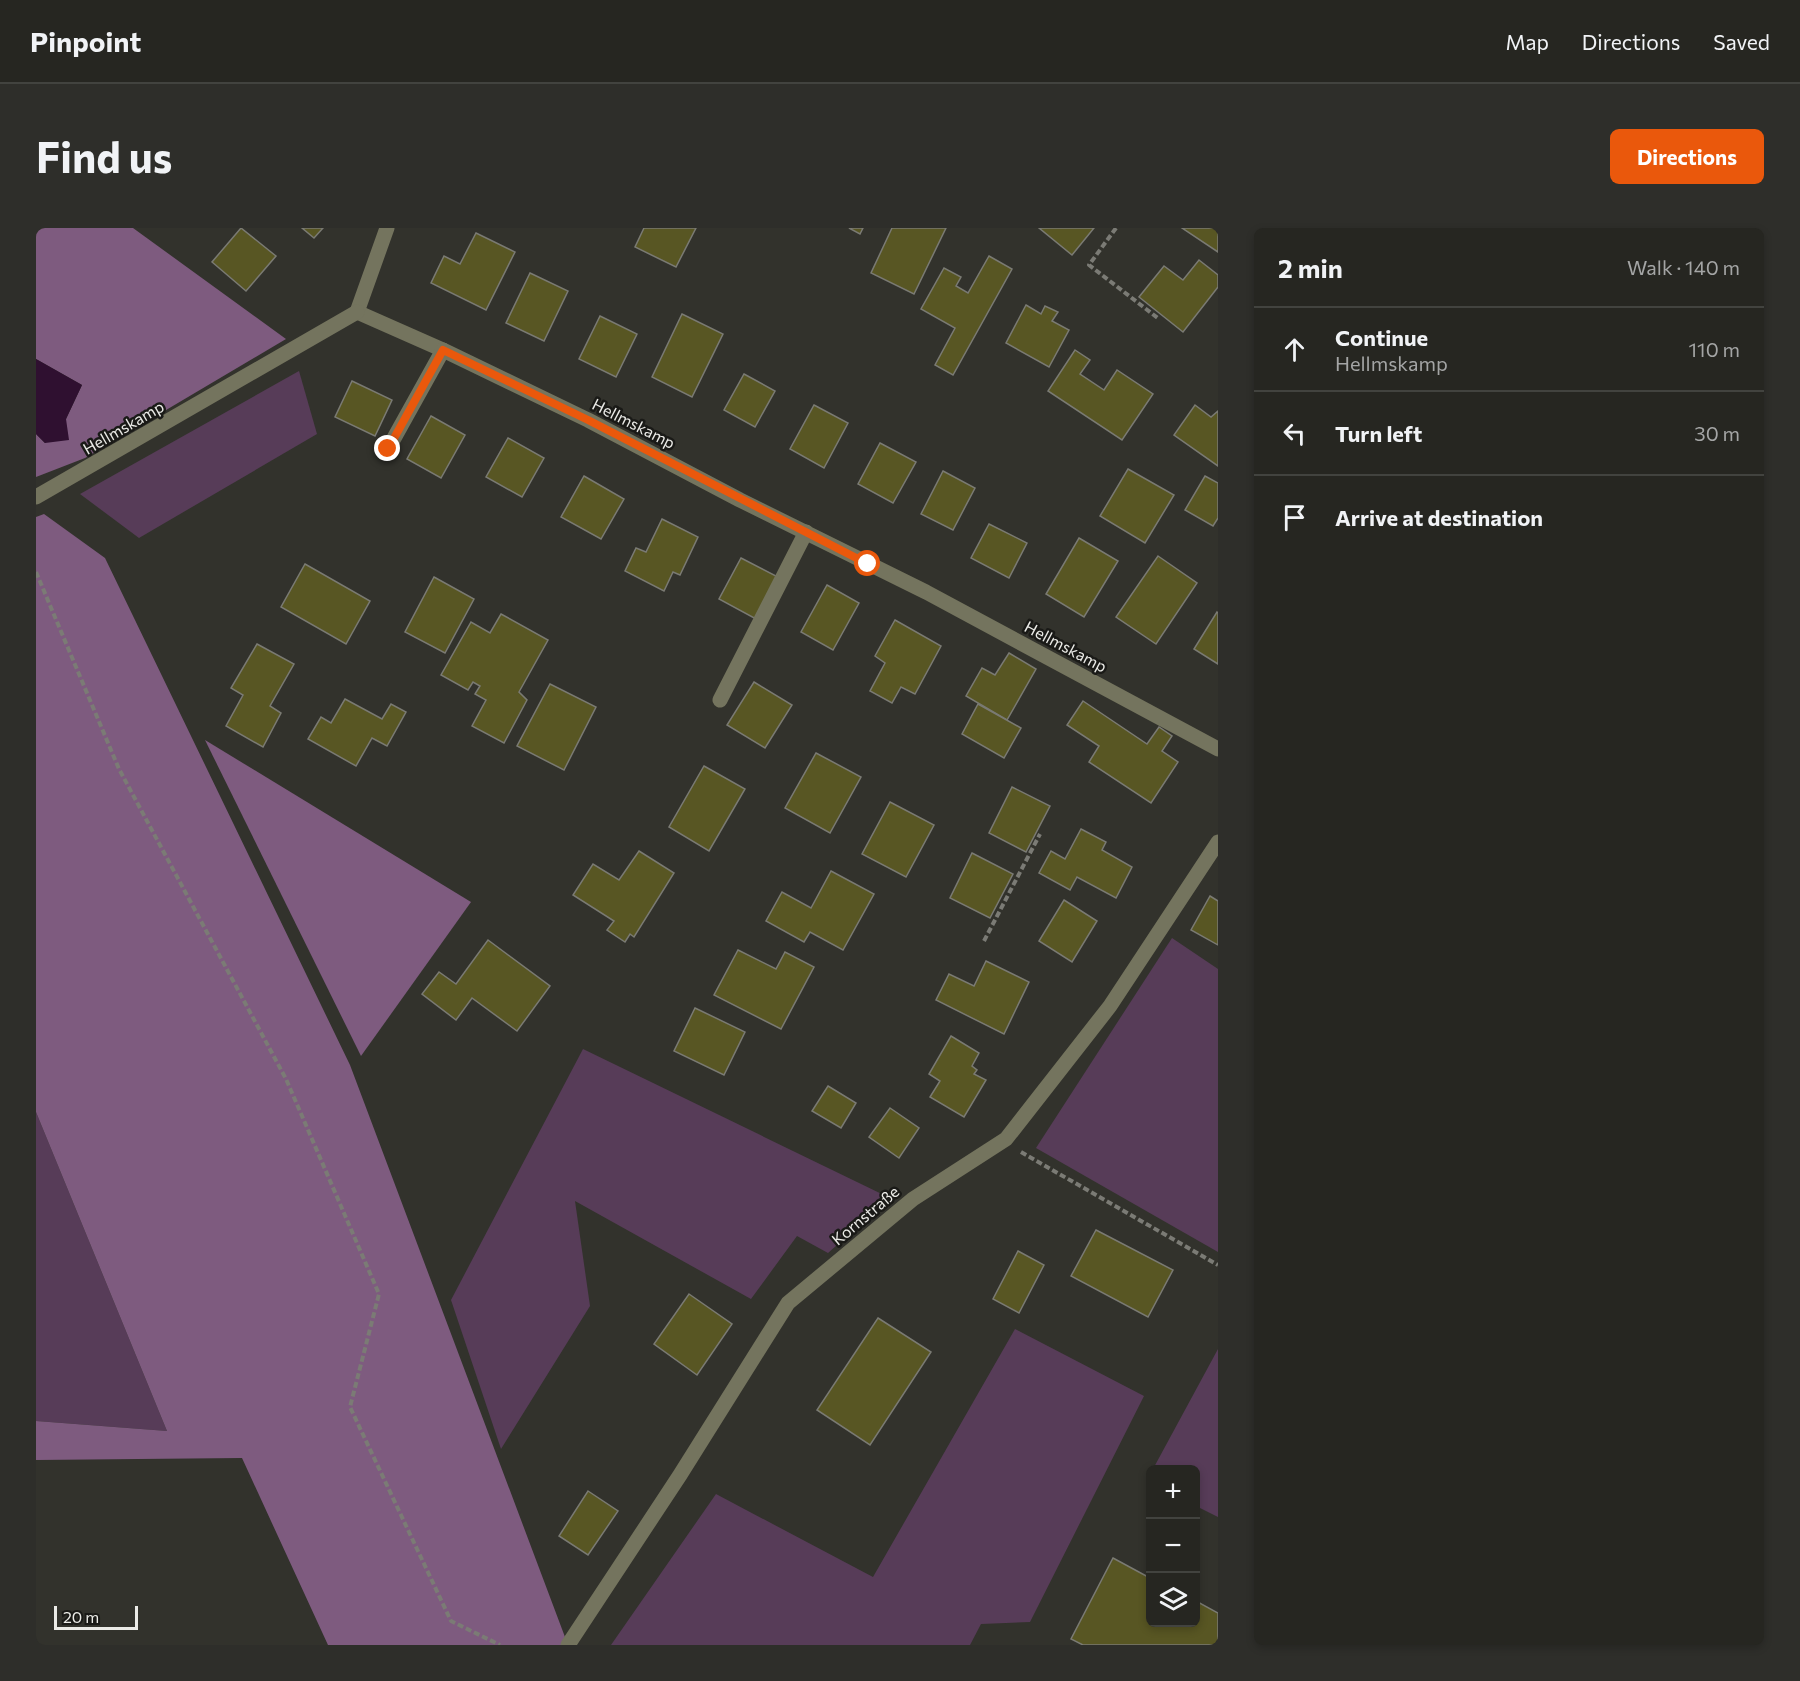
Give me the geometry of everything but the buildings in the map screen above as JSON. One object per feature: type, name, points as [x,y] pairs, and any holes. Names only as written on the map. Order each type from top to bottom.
[{"type":"street","points":[[357,312],[387,228]]},
{"type":"street","name":"Hellmskamp","points":[[36,497],[357,312],[537,394],[926,592],[1218,749]]},
{"type":"street","points":[[388,449],[443,350]]},
{"type":"street","points":[[720,700],[806,532]]},
{"type":"street","name":"Kornstraße","points":[[568,1645],[680,1475],[788,1303],[913,1199],[1005,1139],[1110,1006],[1218,842]]},
{"type":"path","points":[[1116,228],[1089,265],[1159,319]]},
{"type":"path","points":[[36,572],[119,769],[286,1079],[379,1294],[350,1407],[451,1621],[500,1645]]},
{"type":"path","points":[[984,941],[1040,834]]},
{"type":"path","points":[[1005,1139],[1019,1150],[1218,1265]]},
{"type":"shaded area","points":[[36,228],[133,228],[286,339],[85,458],[36,477],[36,434],[45,443],[66,419],[82,385],[36,359]]},
{"type":"shaded area","points":[[36,359],[82,385],[66,419],[69,440],[45,443],[36,434]]},
{"type":"shaded area","points":[[299,371],[317,434],[139,538],[80,494]]},
{"type":"shaded area","points":[[44,514],[105,558],[350,1065],[568,1645],[328,1645],[242,1458],[36,1460],[36,1421],[167,1431],[36,1112],[36,517]]},
{"type":"shaded area","points":[[205,740],[471,902],[361,1056]]},
{"type":"shaded area","points":[[1172,938],[1218,969],[1218,1252],[1036,1148]]},
{"type":"shaded area","points":[[583,1049],[890,1198],[828,1253],[797,1236],[751,1299],[575,1201],[590,1306],[501,1449],[451,1300]]},
{"type":"shaded area","points":[[36,1112],[167,1431],[36,1421]]},
{"type":"shaded area","points":[[1015,1329],[1144,1396],[1030,1622],[981,1624],[970,1645],[611,1645],[716,1494],[873,1577]]},
{"type":"shaded area","points":[[1218,1349],[1218,1517],[1200,1508],[1200,1465],[1155,1465]]},
{"type":"route","points":[[388,449],[443,350],[537,394],[868,564]]}]
